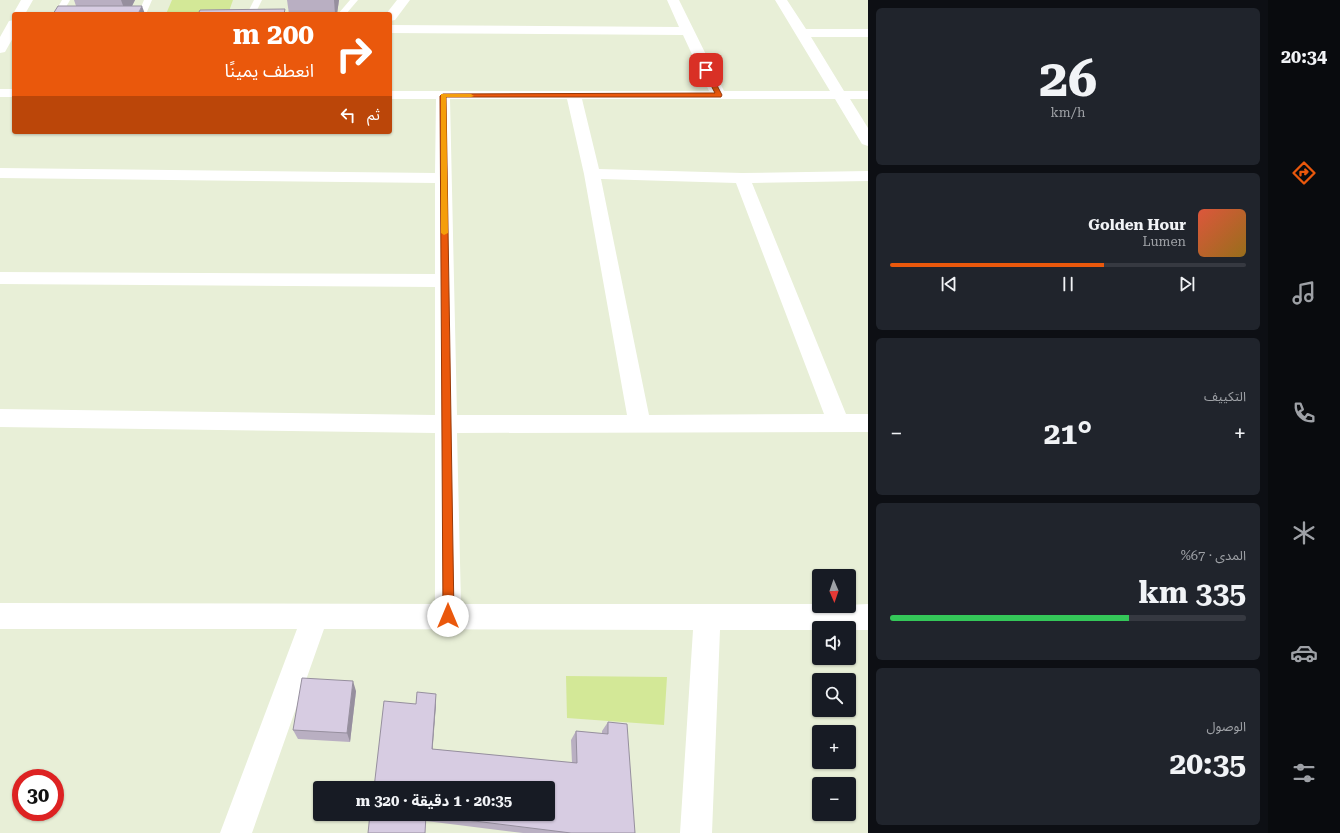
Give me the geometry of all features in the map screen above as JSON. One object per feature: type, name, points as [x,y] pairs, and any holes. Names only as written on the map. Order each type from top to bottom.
[{"type":"street","points":[[20,12],[27,0]]},
{"type":"street","points":[[392,15],[404,0]]},
{"type":"street","points":[[673,0],[719,95]]},
{"type":"street","points":[[780,0],[868,140]]},
{"type":"street","points":[[0,49],[12,28]]},
{"type":"street","points":[[392,29],[688,31]]},
{"type":"street","points":[[801,33],[868,33]]},
{"type":"street","points":[[0,92],[12,93]]},
{"type":"street","points":[[392,95],[868,95]]},
{"type":"street","points":[[573,95],[592,174],[640,424]]},
{"type":"street","points":[[443,96],[448,616]]},
{"type":"street","points":[[0,173],[444,178]]},
{"type":"street","points":[[592,174],[742,178],[868,176]]},
{"type":"street","points":[[742,178],[839,424]]},
{"type":"street","points":[[0,278],[445,280]]},
{"type":"street","points":[[0,418],[446,424],[868,423]]},
{"type":"street","points":[[0,616],[868,617]]},
{"type":"street","points":[[236,833],[315,616]]},
{"type":"street","points":[[696,833],[707,616]]},
{"type":"lane","points":[[59,12],[66,0]]},
{"type":"lane","points":[[143,12],[148,0]]},
{"type":"lane","points":[[252,12],[258,0]]},
{"type":"lane","points":[[344,12],[354,0]]},
{"type":"green space","points":[[172,0],[233,0],[229,12],[167,12]]},
{"type":"green space","points":[[566,676],[667,677],[664,725],[567,718]]},
{"type":"building","points":[[58,6],[142,6],[139,12],[54,12]]},
{"type":"building","points":[[285,9],[284,12],[199,12],[200,10]]},
{"type":"building","points":[[302,678],[353,681],[347,733],[293,730]]},
{"type":"building","points":[[417,692],[436,694],[432,749],[577,763],[576,731],[608,734],[608,722],[627,724],[635,833],[571,833],[474,821],[555,821],[555,781],[375,781],[384,701],[416,704]]},
{"type":"building","points":[[369,821],[426,821],[425,833],[368,833]]},
{"type":"slow traffic","points":[[444,233],[443,96],[471,96]]},
{"type":"route","points":[[448,616],[443,96],[719,95],[706,70]]}]
